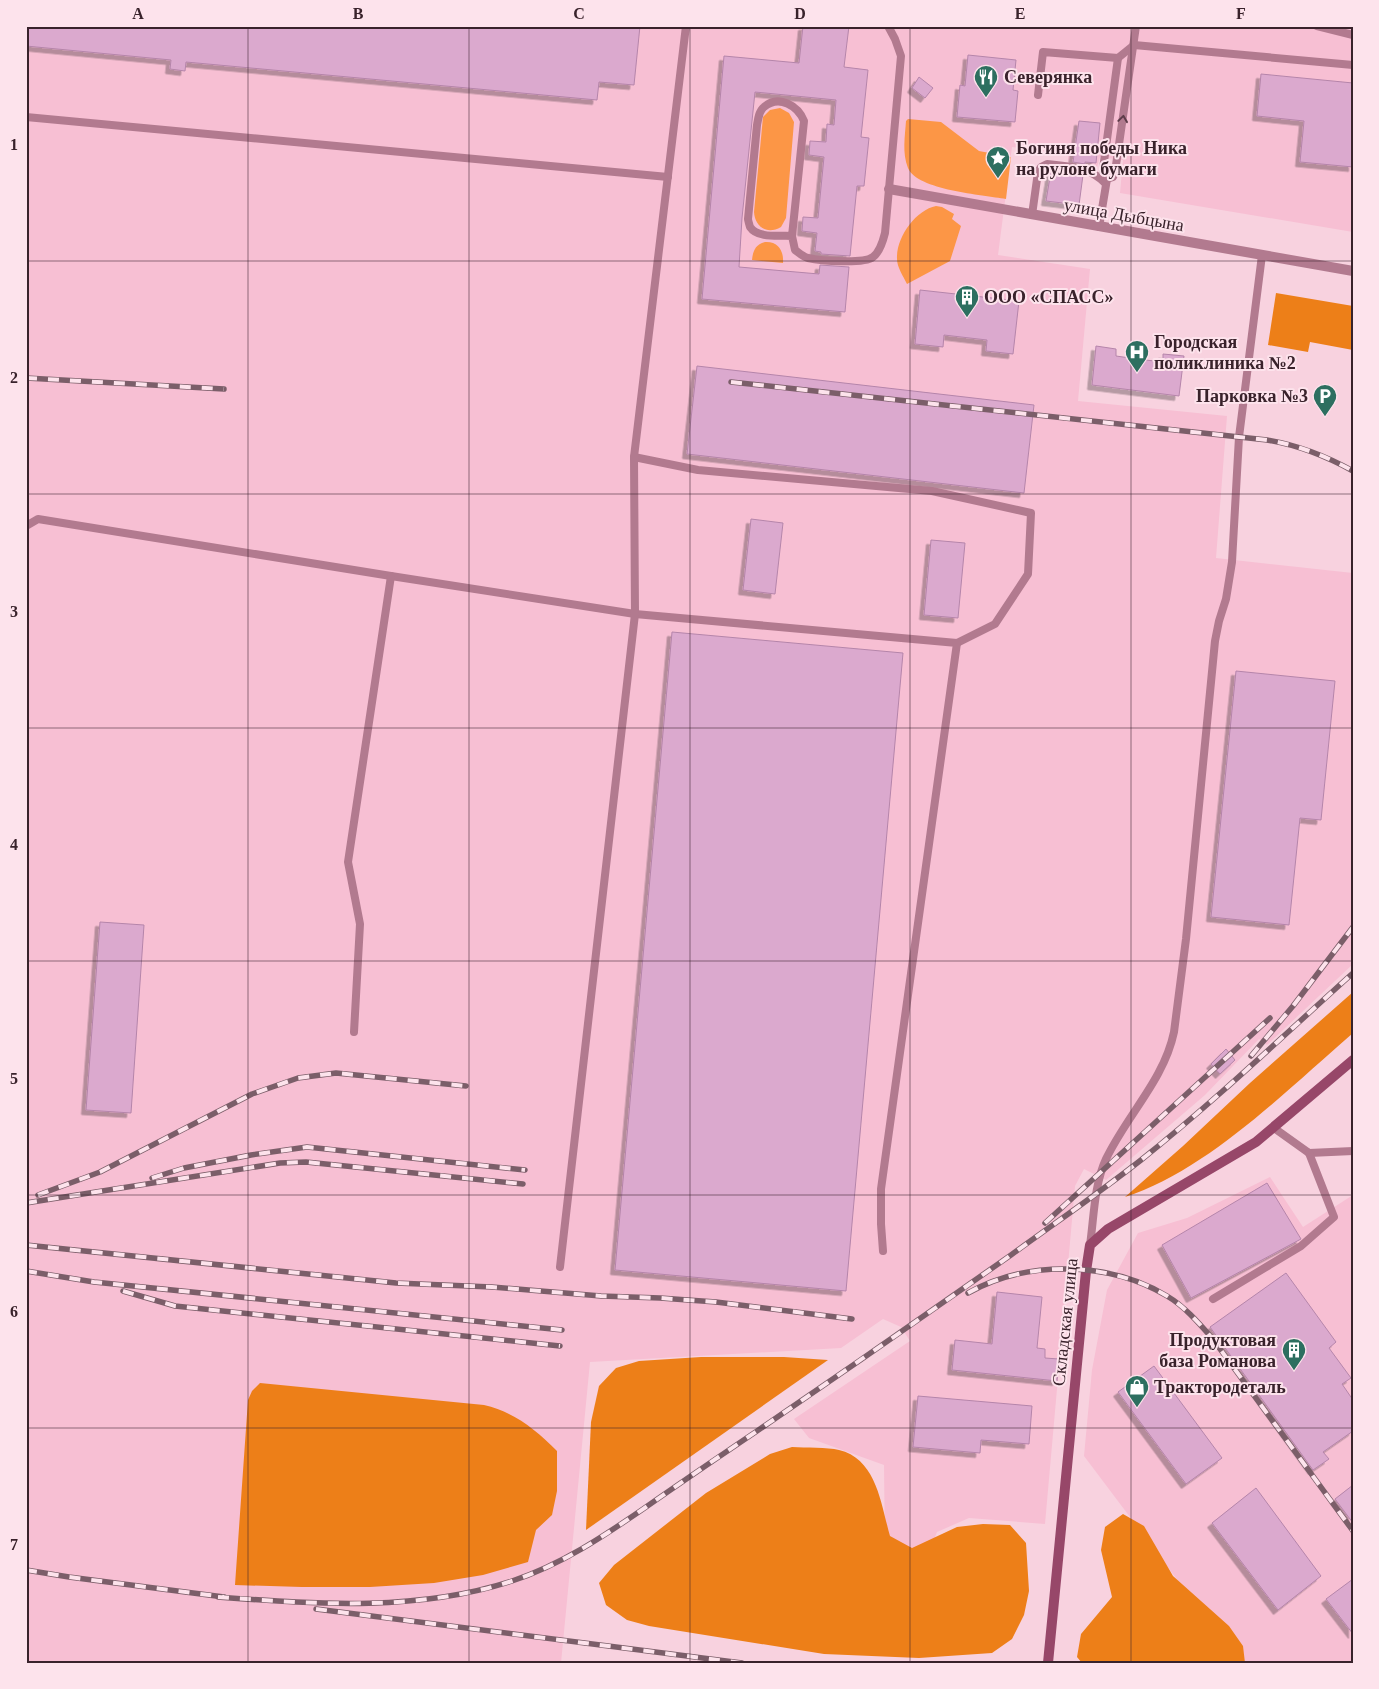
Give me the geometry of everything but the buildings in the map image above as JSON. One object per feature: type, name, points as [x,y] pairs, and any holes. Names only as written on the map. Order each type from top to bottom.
[{"type":"street","name":"улица Дыбцына","points":[[889,190],[1353,271]]},
{"type":"street","name":"Складская улица","points":[[1048,1663],[1090,1245],[1108,1229],[1256,1142],[1353,1060]]},
{"type":"lane","points":[[560,1267],[635,614],[634,457],[686,26]]},
{"type":"lane","points":[[792,236],[765,235],[756,232],[750,227],[748,219],[759,115],[764,107],[772,102],[779,101],[797,109],[804,121],[792,236],[795,250],[808,258],[856,262],[866,261],[874,256],[883,240],[900,56],[895,38],[888,26]]},
{"type":"lane","points":[[1107,182],[1114,177],[1115,172],[1136,26]]},
{"type":"lane","points":[[1318,26],[1353,35]]},
{"type":"lane","points":[[1099,227],[1107,182],[1103,169],[1118,58],[1134,45],[1353,65]]},
{"type":"lane","points":[[1038,95],[1043,52],[1118,58]]},
{"type":"lane","points":[[26,117],[668,177]]},
{"type":"lane","points":[[1032,215],[1038,172],[1044,165],[1088,170],[1107,182]]},
{"type":"lane","points":[[1090,1245],[1097,1194],[1101,1173],[1106,1160],[1115,1142],[1161,1070],[1171,1046],[1174,1032],[1186,939],[1215,641],[1226,599],[1232,562],[1239,437],[1262,256]]},
{"type":"lane","points":[[26,526],[38,519],[635,614],[957,643],[995,624],[1028,574],[1031,513],[932,491],[698,470],[634,457]]},
{"type":"lane","points":[[354,1032],[360,924],[348,862],[391,576]]},
{"type":"lane","points":[[883,1251],[881,1189],[883,1172],[957,643]]},
{"type":"lane","points":[[1213,1299],[1301,1246],[1334,1217],[1309,1153],[1274,1128]]},
{"type":"lane","points":[[1309,1153],[1353,1151]]},
{"type":"shaded area","points":[[26,26],[1353,26],[1353,232],[1120,193],[1123,160],[1100,157],[1097,167],[1068,162],[1068,153],[1012,147],[998,255],[1090,269],[1078,401],[1227,416],[1216,558],[1353,573],[1353,964],[1267,1045],[1259,1039],[1205,1095],[1106,1180],[1084,1169],[1075,1186],[1045,1524],[969,1518],[937,1532],[925,1563],[885,1552],[884,1465],[809,1438],[794,1419],[910,1341],[901,1327],[883,1319],[841,1348],[590,1362],[561,1663],[26,1662]]},
{"type":"shaded area","points":[[780,108],[789,113],[794,122],[786,218],[781,227],[767,230],[759,225],[754,212],[763,117],[770,110]]},
{"type":"shaded area","points":[[908,119],[941,122],[979,151],[1011,157],[1006,199],[952,190],[924,182],[914,175],[908,168],[905,156],[904,144],[906,121]]},
{"type":"shaded area","points":[[936,206],[942,207],[954,214],[952,219],[961,226],[950,261],[907,284],[897,262],[900,242],[909,226],[921,213]]},
{"type":"shaded area","points":[[765,242],[777,245],[781,251],[783,263],[752,260],[755,249]]},
{"type":"shaded area","points":[[1276,293],[1353,306],[1353,350],[1310,342],[1308,352],[1268,345]]},
{"type":"shaded area","points":[[1353,992],[1353,1033],[1274,1103],[1216,1148],[1156,1185],[1125,1197],[1250,1083]]},
{"type":"shaded area","points":[[1270,1177],[1303,1227],[1353,1195],[1353,1663],[1240,1663],[1084,1456],[1092,1370],[1107,1290],[1138,1233],[1187,1218]]},
{"type":"shaded area","points":[[701,1357],[784,1357],[828,1360],[586,1530],[591,1422],[599,1386],[616,1368],[639,1361]]},
{"type":"shaded area","points":[[260,1383],[484,1405],[505,1412],[524,1422],[557,1451],[557,1491],[552,1515],[536,1530],[528,1562],[483,1575],[434,1583],[370,1587],[235,1585],[248,1400],[252,1391]]},
{"type":"shaded area","points":[[792,1447],[839,1450],[852,1455],[862,1463],[869,1473],[880,1498],[890,1536],[912,1548],[957,1527],[983,1524],[1010,1525],[1026,1543],[1029,1591],[1024,1615],[1012,1639],[992,1653],[919,1658],[824,1654],[649,1626],[627,1620],[606,1605],[599,1583],[614,1565],[706,1493],[770,1454]]},
{"type":"shaded area","points":[[1123,1514],[1144,1526],[1173,1576],[1229,1626],[1243,1646],[1245,1663],[1082,1663],[1077,1657],[1081,1634],[1112,1597],[1101,1550],[1105,1527]]},
{"type":"railway","points":[[26,378],[224,389]]},
{"type":"railway","points":[[731,382],[1267,440],[1312,452],[1353,471]]},
{"type":"railway","points":[[1251,1056],[1293,1006],[1353,927]]},
{"type":"railway","points":[[218,1597],[329,1603],[403,1602],[440,1598],[512,1581],[548,1567],[582,1549],[821,1387],[1011,1255],[1109,1184],[1196,1115],[1353,973]]},
{"type":"railway","points":[[1045,1223],[1270,1018]]},
{"type":"railway","points":[[38,1195],[100,1172],[252,1094],[298,1078],[336,1073],[466,1086]]},
{"type":"railway","points":[[152,1178],[184,1168],[251,1155],[307,1147],[525,1170]]},
{"type":"railway","points":[[26,1203],[280,1163],[306,1162],[523,1184]]},
{"type":"railway","points":[[26,1245],[396,1283],[492,1287],[601,1296],[716,1302],[852,1319]]},
{"type":"railway","points":[[968,1293],[991,1282],[1015,1275],[1041,1270],[1068,1269],[1120,1276],[1144,1284],[1167,1296],[1185,1309],[1212,1338],[1353,1531]]},
{"type":"railway","points":[[26,1271],[94,1282],[562,1330]]},
{"type":"railway","points":[[123,1291],[175,1306],[560,1346]]},
{"type":"railway","points":[[26,1570],[224,1597]]},
{"type":"railway","points":[[316,1609],[742,1663]]},
{"type":"place","name":"Северянка","points":[[986,98]]},
{"type":"place","name":"Богиня победы Ника на рулоне бумаги","points":[[998,179]]},
{"type":"place","name":"ООО «СПАСС»","points":[[967,318]]},
{"type":"place","name":"Городская поликлиника №2","points":[[1137,373]]},
{"type":"place","name":"Парковка №3","points":[[1325,417]]},
{"type":"place","name":"Продуктовая база Романова","points":[[1294,1371]]},
{"type":"place","name":"Трактородеталь","points":[[1137,1408]]}]
